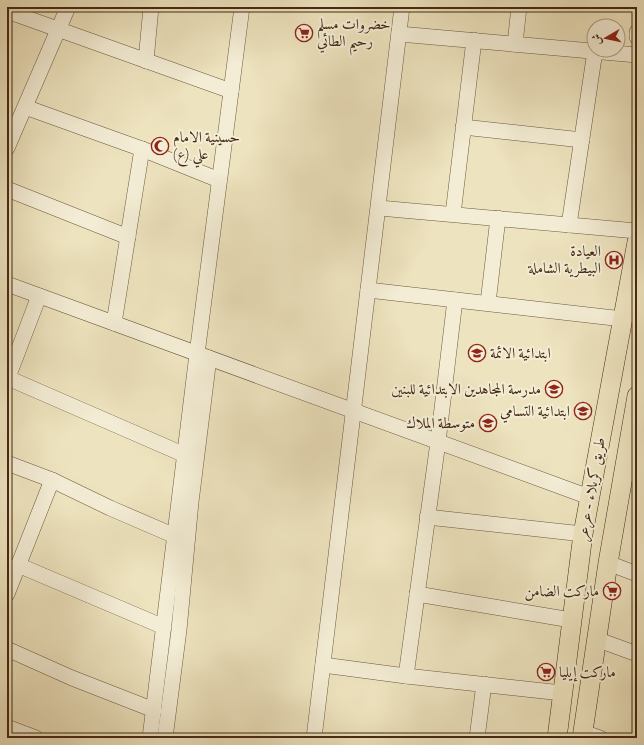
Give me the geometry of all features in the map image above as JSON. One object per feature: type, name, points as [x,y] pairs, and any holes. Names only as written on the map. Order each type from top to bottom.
[{"type":"main road","name":"طريق كربلاء - عرعر","points":[[557,738],[582,534],[637,242]]},
{"type":"main road","name":"طريق كربلاء - عرعر","points":[[589,736],[596,639],[637,400]]},
{"type":"street","points":[[7,148],[68,7]]},
{"type":"street","points":[[146,61],[151,7]]},
{"type":"street","points":[[165,738],[179,630],[219,180],[242,7]]},
{"type":"street","points":[[314,738],[402,7]]},
{"type":"street","points":[[515,44],[519,7]]},
{"type":"street","points":[[7,11],[231,92]]},
{"type":"street","points":[[637,32],[637,37]]},
{"type":"street","points":[[399,34],[586,50]]},
{"type":"street","points":[[453,214],[474,40]]},
{"type":"street","points":[[626,54],[637,55]]},
{"type":"street","points":[[569,225],[594,58]]},
{"type":"street","points":[[25,107],[142,149],[219,180]]},
{"type":"street","points":[[463,127],[582,140]]},
{"type":"street","points":[[114,323],[142,149]]},
{"type":"street","points":[[7,189],[128,237]]},
{"type":"street","points":[[378,208],[637,231]]},
{"type":"street","points":[[488,303],[498,218]]},
{"type":"street","points":[[7,284],[589,497]]},
{"type":"street","points":[[368,290],[623,319]]},
{"type":"street","points":[[39,296],[7,379],[185,455]]},
{"type":"street","points":[[406,676],[456,300]]},
{"type":"street","points":[[150,738],[185,455],[203,356]]},
{"type":"street","points":[[7,463],[52,480],[110,508],[175,536]]},
{"type":"street","points":[[7,594],[52,480]]},
{"type":"street","points":[[427,517],[582,534]]},
{"type":"street","points":[[608,563],[637,574]]},
{"type":"street","points":[[18,565],[164,628]]},
{"type":"street","points":[[417,594],[572,620]]},
{"type":"street","points":[[596,639],[637,654]]},
{"type":"street","points":[[7,649],[72,678],[154,710]]},
{"type":"street","points":[[323,665],[406,676],[562,693]]},
{"type":"street","points":[[477,738],[484,684]]},
{"type":"street","points":[[7,727],[36,738]]},
{"type":"place","name":"خضروات مسلم رحيم الطائي","points":[[304,33]]},
{"type":"place","name":"حسينية الامام علي (ع)","points":[[160,146]]},
{"type":"place","name":"العيادة البيطرية الشاملة","points":[[614,260]]},
{"type":"place","name":"ابتدائية الائمة","points":[[477,353]]},
{"type":"place","name":"مدرسة المجاهدين الابتدائية للبنين","points":[[554,389]]},
{"type":"place","name":"ابتدائية التسامي","points":[[583,411]]},
{"type":"place","name":"متوسطة الملاك","points":[[488,423]]},
{"type":"place","name":"ماركت الضامن","points":[[612,591]]},
{"type":"place","name":"ماركت إيليا","points":[[546,672]]}]
